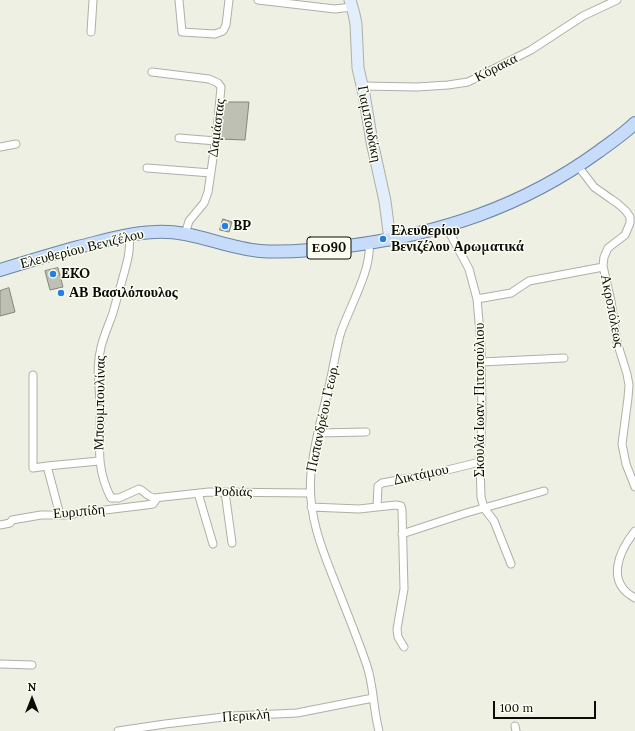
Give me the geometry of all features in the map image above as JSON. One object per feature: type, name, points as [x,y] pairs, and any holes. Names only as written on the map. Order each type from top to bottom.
[{"type":"main road","name":"Ελευθερίου Βενιζέλου","points":[[0,270],[90,244],[129,235],[154,232],[185,234],[238,247],[261,251],[285,252],[315,250],[390,240],[446,226],[510,204],[578,166],[635,123]]},
{"type":"street","points":[[91,32],[93,0]]},
{"type":"street","points":[[179,0],[182,32],[215,34],[224,31],[229,0]]},
{"type":"street","points":[[258,0],[301,2],[335,9],[351,4]]},
{"type":"street","name":"Κόρακα","points":[[362,86],[417,87],[468,82],[531,50],[583,16],[617,0]]},
{"type":"street","name":"Γιαμπουδάκη","points":[[351,4],[356,24],[358,68],[384,201],[390,240]]},
{"type":"street","name":"Δαμάστας","points":[[152,72],[209,79],[218,83],[221,90],[216,141],[206,200],[189,221],[185,234]]},
{"type":"street","points":[[179,138],[216,141]]},
{"type":"street","points":[[0,147],[16,144]]},
{"type":"street","name":"Ακροπόλεως","points":[[578,166],[594,186],[617,203],[630,217],[630,224],[625,235],[608,248],[604,256],[603,267],[611,301],[617,342],[627,374],[628,398],[622,444],[626,464],[635,487]]},
{"type":"street","points":[[147,168],[211,173]]},
{"type":"street","name":"Σκουλά Ιωαν. Πιτοπούλιου","points":[[446,226],[468,266],[477,300],[481,331],[482,422],[480,462],[481,497],[484,508]]},
{"type":"street","name":"Μπουμπουλίνας","points":[[129,235],[129,254],[127,263],[99,358],[97,380],[100,403],[99,461],[103,483],[111,498],[120,497],[139,489],[143,490],[149,497],[157,498]]},
{"type":"street","name":"Παπανδρέου Γεωρ.","points":[[368,243],[369,251],[367,263],[341,332],[312,463],[310,493],[311,507],[321,549],[372,680],[373,698],[379,731]]},
{"type":"street","points":[[477,300],[512,293],[529,281],[603,267]]},
{"type":"street","points":[[481,362],[564,358]]},
{"type":"street","points":[[33,375],[33,468],[99,461]]},
{"type":"street","points":[[318,433],[366,432]]},
{"type":"street","name":"Δικτάμου","points":[[377,507],[378,486],[382,483],[427,475],[480,462]]},
{"type":"street","points":[[47,466],[60,515]]},
{"type":"street","points":[[402,534],[544,491]]},
{"type":"street","points":[[225,492],[232,543]]},
{"type":"street","name":"Ροδιάς","points":[[157,498],[198,493],[225,492],[310,493]]},
{"type":"street","points":[[198,493],[213,544]]},
{"type":"street","name":"Ευριπίδη","points":[[0,525],[10,523],[12,520],[41,515],[60,515],[153,504],[157,498]]},
{"type":"street","points":[[311,507],[359,509],[396,505],[401,506],[404,589],[397,629],[398,637],[404,647]]},
{"type":"street","points":[[484,508],[494,521],[511,564]]},
{"type":"street","points":[[635,531],[620,556],[617,571],[618,579],[621,585],[630,595],[635,598]]},
{"type":"street","points":[[0,664],[32,665]]},
{"type":"street","name":"Περικλή","points":[[118,731],[232,716],[297,713],[373,698]]},
{"type":"building","points":[[223,102],[249,102],[245,140],[219,139]]},
{"type":"building","points":[[223,219],[232,222],[229,232],[220,230]]},
{"type":"building","points":[[58,268],[63,287],[50,290],[45,271]]},
{"type":"building","points":[[9,288],[15,312],[0,316],[0,291]]},
{"type":"place","name":"BP","points":[[225,226]]},
{"type":"place","name":"Ελευθερίου Βενιζέλου Αρωματικά","points":[[383,239]]},
{"type":"place","name":"EKO","points":[[53,274]]},
{"type":"place","name":"ΑΒ Βασιλόπουλος","points":[[61,293]]}]
